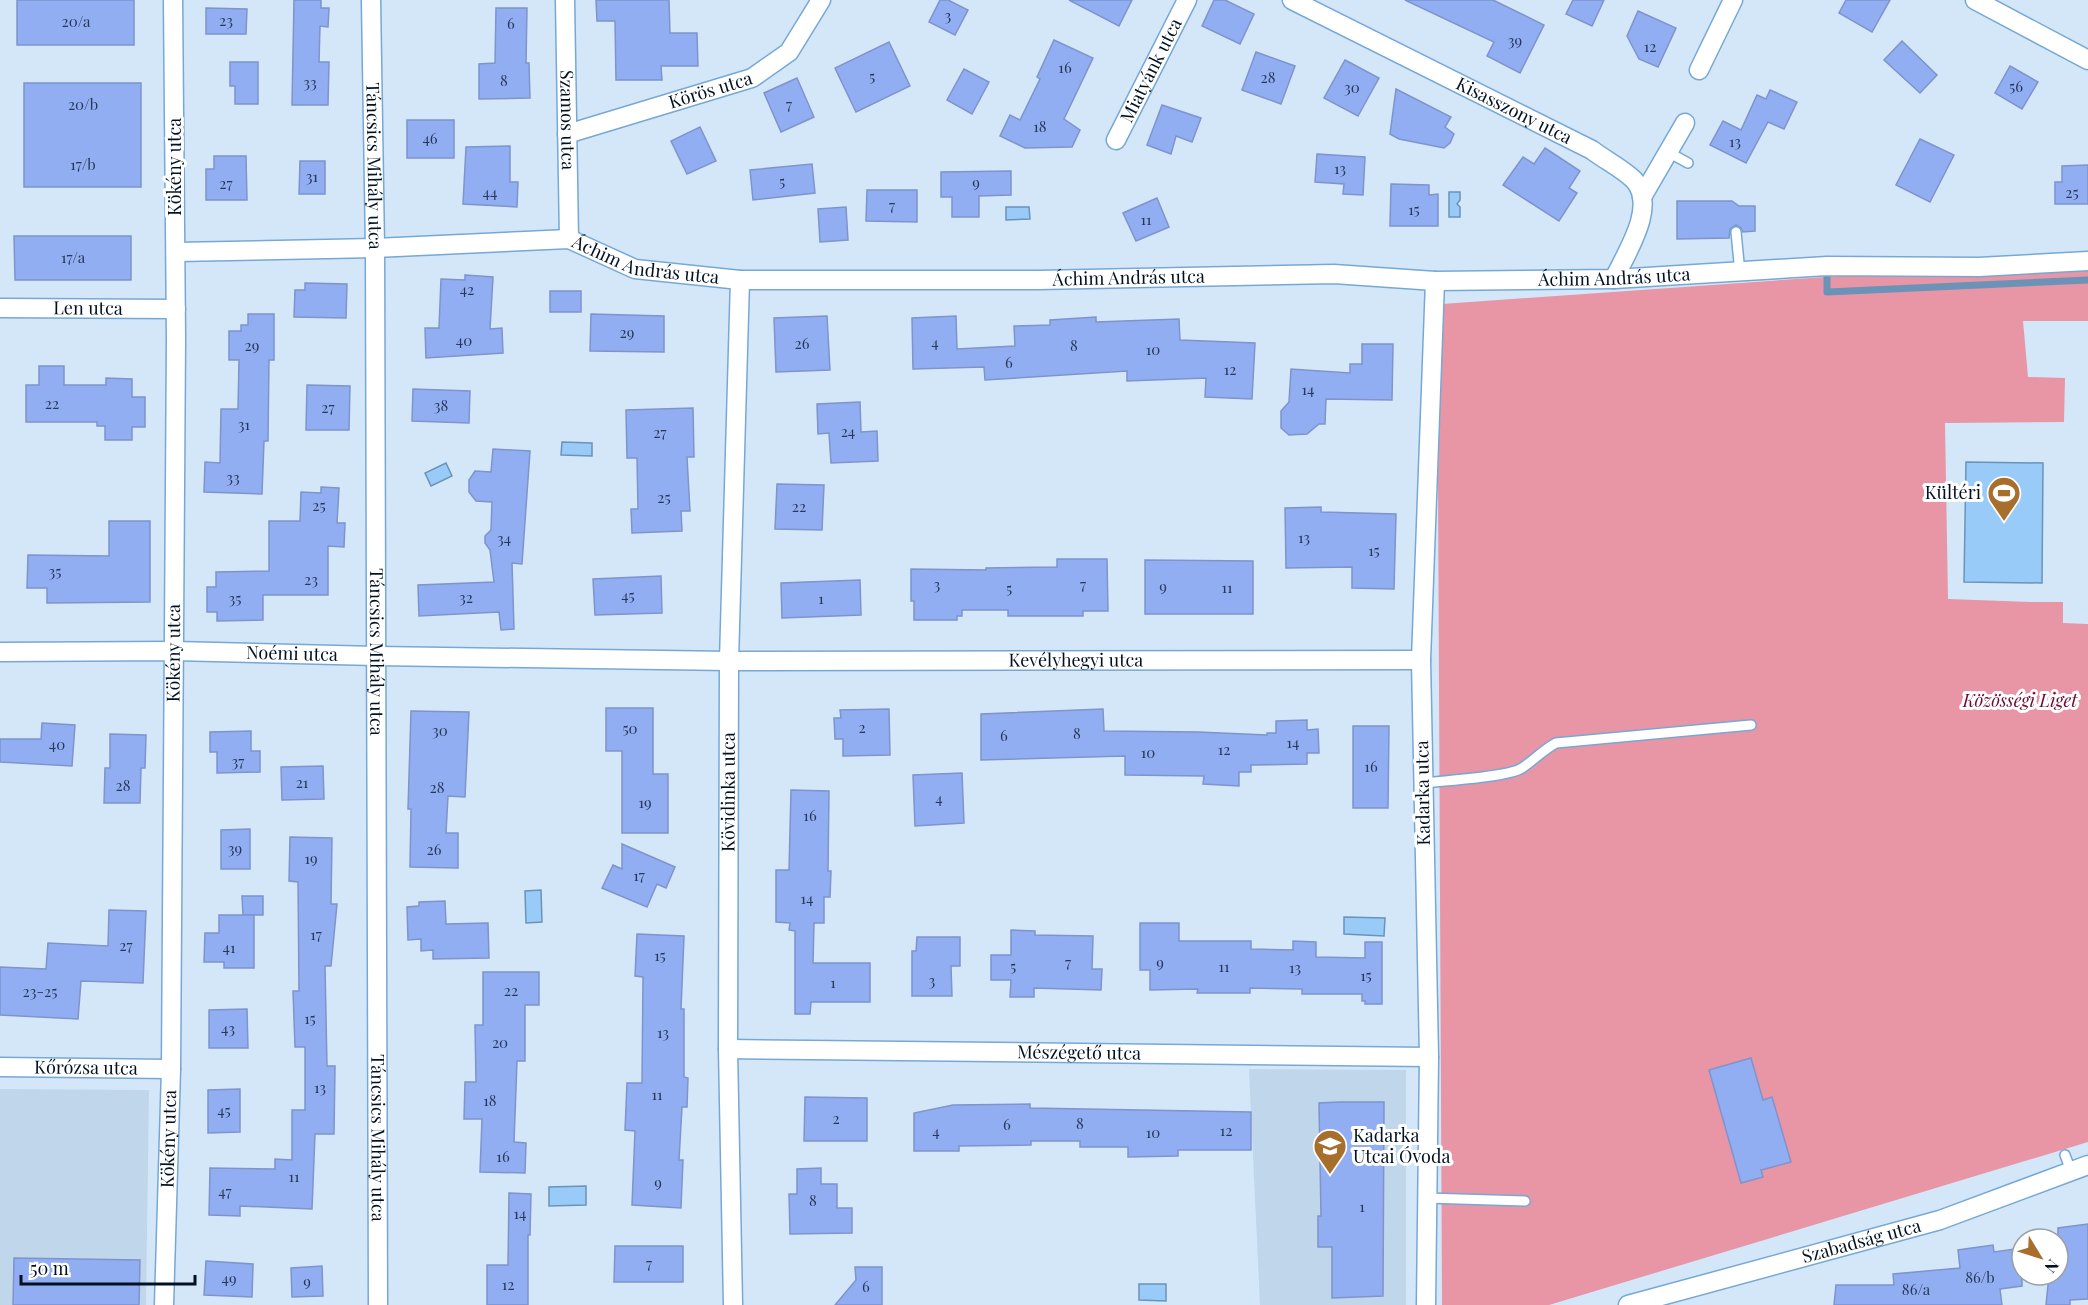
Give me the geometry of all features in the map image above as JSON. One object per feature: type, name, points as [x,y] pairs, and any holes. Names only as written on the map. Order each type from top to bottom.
[{"type":"street","name":"Kökény utca","points":[[164,1305],[171,1068],[174,651],[176,252],[173,0]]},
{"type":"street","name":"Táncsics Mihály utca","points":[[371,0],[375,248],[378,1305]]},
{"type":"street","name":"Szamos utca","points":[[565,0],[569,239]]},
{"type":"street","name":"Körös utca","points":[[567,134],[752,78],[789,52],[821,0]]},
{"type":"street","name":"Miatyánk utca","points":[[1116,140],[1187,0]]},
{"type":"street","name":"Kisasszony utca","points":[[1292,0],[1592,150],[1634,181],[1642,197]]},
{"type":"street","points":[[1699,70],[1732,0]]},
{"type":"street","points":[[1975,0],[2088,60]]},
{"type":"street","points":[[1614,279],[1643,216],[1642,197],[1685,123]]},
{"type":"street","name":"Áchim András utca","points":[[176,252],[375,248],[569,239],[634,269],[740,279],[1038,280],[1334,274],[1435,281],[1614,279],[1827,266],[1979,267],[2088,261]]},
{"type":"street","name":"Kövidinka utca","points":[[733,1305],[728,1049],[729,662],[740,279]]},
{"type":"street","name":"Kadarka utca","points":[[1426,1305],[1429,1057],[1421,660],[1435,281]]},
{"type":"street","name":"Len utca","points":[[0,308],[176,309]]},
{"type":"street","name":"Noémi utca","points":[[0,652],[174,651],[729,662]]},
{"type":"street","name":"Kevélyhegyi utca","points":[[729,662],[1421,660]]},
{"type":"street","name":"Mészégető utca","points":[[728,1049],[1429,1057]]},
{"type":"street","name":"Kőrózsa utca","points":[[0,1067],[171,1068]]},
{"type":"street","name":"Szabadság utca","points":[[1628,1305],[1940,1220],[2075,1164]]},
{"type":"lane","points":[[1668,152],[1688,163]]},
{"type":"lane","points":[[1736,232],[1740,273]]},
{"type":"lane","points":[[1422,783],[1520,770],[1538,754],[1556,743],[1751,725]]},
{"type":"lane","points":[[1426,1198],[1525,1201]]},
{"type":"shaded area","name":"Kadarka Utcai Óvoda","points":[[1249,1069],[1406,1070],[1406,1305],[1260,1305]]},
{"type":"shaded area","points":[[0,1089],[149,1090],[146,1305],[0,1305]]},
{"type":"green space","name":"Közösségi Liget","points":[[2088,263],[2088,321],[2023,321],[2028,377],[2065,378],[2064,422],[1945,423],[1948,599],[2063,602],[2063,623],[2088,624],[2088,1142],[1549,1305],[1442,1305],[1438,479],[1442,304],[1925,270]]},
{"type":"water","points":[[1449,192],[1460,192],[1460,200],[1457,204],[1460,207],[1460,217],[1449,217]]},
{"type":"water","points":[[1006,207],[1029,207],[1030,219],[1006,220]]},
{"type":"water","points":[[562,442],[592,443],[592,456],[561,455]]},
{"type":"water","name":"Kültéri","points":[[1966,462],[2043,463],[2042,583],[1964,582]]},
{"type":"water","points":[[446,463],[452,476],[431,486],[425,473]]},
{"type":"water","points":[[541,890],[542,922],[526,923],[525,891]]},
{"type":"water","points":[[1344,917],[1385,918],[1384,936],[1344,934]]},
{"type":"water","points":[[586,1186],[586,1205],[549,1206],[549,1187]]},
{"type":"water","points":[[1139,1284],[1166,1284],[1166,1301],[1139,1300]]},
{"type":"building","points":[[17,0],[134,0],[134,45],[17,45]]},
{"type":"building","points":[[294,0],[321,0],[321,8],[329,8],[328,27],[320,26],[319,62],[329,62],[328,105],[292,105]]},
{"type":"building","points":[[596,0],[669,0],[670,33],[697,33],[698,66],[661,66],[662,80],[616,80],[615,21],[597,21]]},
{"type":"building","points":[[940,0],[948,0],[968,10],[955,35],[929,22]]},
{"type":"building","points":[[1069,0],[1132,0],[1119,26]]},
{"type":"building","points":[[1214,0],[1225,0],[1254,14],[1240,44],[1202,26]]},
{"type":"building","points":[[1405,0],[1493,0],[1544,25],[1520,73],[1487,56],[1494,42]]},
{"type":"building","points":[[1573,0],[1604,0],[1592,26],[1566,14]]},
{"type":"building","points":[[1846,0],[1890,0],[1872,32],[1839,13]]},
{"type":"building","points":[[206,8],[247,9],[246,34],[206,34]]},
{"type":"building","points":[[496,8],[527,8],[526,63],[529,63],[530,98],[479,99],[479,64],[495,63]]},
{"type":"building","points":[[1638,11],[1676,28],[1658,67],[1639,59],[1627,36]]},
{"type":"building","points":[[1054,40],[1093,58],[1064,119],[1080,130],[1072,147],[1025,148],[1000,136],[1010,115],[1020,120],[1040,79],[1037,77]]},
{"type":"building","points":[[1902,41],[1937,75],[1920,93],[1884,60]]},
{"type":"building","points":[[889,42],[910,86],[856,112],[835,68]]},
{"type":"building","points":[[1256,52],[1295,66],[1281,104],[1242,90]]},
{"type":"building","points":[[1345,60],[1379,78],[1358,116],[1324,98]]},
{"type":"building","points":[[230,62],[258,62],[258,104],[235,104],[235,86],[230,86]]},
{"type":"building","points":[[2010,66],[2038,82],[2022,109],[1995,93]]},
{"type":"building","points":[[964,69],[989,82],[972,114],[947,100]]},
{"type":"building","points":[[797,78],[814,117],[781,132],[764,93]]},
{"type":"building","points":[[24,83],[141,83],[141,187],[24,187]]},
{"type":"building","points":[[1396,89],[1451,117],[1445,127],[1454,134],[1450,143],[1444,148],[1399,139],[1390,134]]},
{"type":"building","points":[[1770,90],[1797,102],[1784,129],[1768,122],[1746,163],[1710,145],[1723,121],[1741,130],[1757,95],[1766,99]]},
{"type":"building","points":[[1162,105],[1201,118],[1192,142],[1176,136],[1171,154],[1147,145]]},
{"type":"building","points":[[407,120],[454,120],[454,158],[407,158]]},
{"type":"building","points":[[700,127],[716,161],[687,174],[671,141]]},
{"type":"building","points":[[1920,139],[1954,155],[1930,202],[1896,185]]},
{"type":"building","points":[[510,146],[510,182],[518,182],[517,207],[463,204],[466,147]]},
{"type":"building","points":[[1545,148],[1580,171],[1569,188],[1577,193],[1559,221],[1503,185],[1523,157],[1534,164]]},
{"type":"building","points":[[1317,154],[1365,157],[1363,195],[1343,194],[1344,184],[1315,182]]},
{"type":"building","points":[[214,156],[246,156],[247,200],[206,200],[206,169],[214,169]]},
{"type":"building","points":[[300,161],[325,161],[325,194],[299,194]]},
{"type":"building","points":[[812,164],[815,193],[753,200],[750,170]]},
{"type":"building","points":[[2088,165],[2088,204],[2055,204],[2055,182],[2062,182],[2062,166]]},
{"type":"building","points":[[1011,171],[1011,195],[979,196],[979,217],[952,217],[952,197],[941,197],[941,172]]},
{"type":"building","points":[[1391,184],[1429,185],[1429,195],[1438,194],[1438,226],[1390,226]]},
{"type":"building","points":[[867,190],[917,190],[917,222],[866,221]]},
{"type":"building","points":[[1157,198],[1169,227],[1136,241],[1123,213]]},
{"type":"building","points":[[1677,201],[1732,201],[1739,206],[1755,206],[1755,231],[1743,232],[1736,225],[1730,229],[1729,238],[1677,239]]},
{"type":"building","points":[[846,207],[848,240],[820,242],[818,209]]},
{"type":"building","points":[[14,236],[131,236],[131,280],[15,280]]},
{"type":"building","points":[[465,275],[493,277],[490,329],[502,328],[503,353],[426,358],[425,328],[439,328],[441,279],[465,280]]},
{"type":"building","points":[[305,283],[347,284],[346,318],[294,317],[295,290],[305,290]]},
{"type":"building","points":[[550,291],[581,291],[581,312],[550,312]]},
{"type":"building","points":[[248,314],[274,314],[274,360],[269,360],[268,441],[264,441],[262,494],[204,492],[205,462],[220,463],[221,409],[238,409],[239,360],[229,360],[229,331],[241,331],[241,325],[248,325]]},
{"type":"building","points":[[591,314],[664,316],[664,352],[590,351]]},
{"type":"building","points":[[827,316],[830,370],[776,372],[774,318]]},
{"type":"building","points":[[956,316],[957,349],[1015,346],[1014,326],[1050,325],[1050,320],[1096,317],[1096,322],[1179,319],[1180,340],[1255,343],[1252,399],[1205,397],[1206,378],[1127,381],[1127,371],[985,380],[984,367],[913,369],[912,318]]},
{"type":"building","points":[[1362,344],[1393,344],[1392,400],[1326,399],[1325,424],[1319,424],[1307,434],[1289,435],[1281,428],[1281,411],[1289,402],[1291,369],[1350,373],[1350,364],[1362,364]]},
{"type":"building","points":[[39,366],[64,366],[64,385],[106,385],[106,378],[132,379],[132,397],[145,397],[145,427],[132,427],[132,440],[105,440],[105,426],[97,426],[97,422],[26,422],[26,385],[39,385]]},
{"type":"building","points":[[307,385],[350,386],[349,430],[306,430]]},
{"type":"building","points":[[413,389],[470,391],[469,423],[412,421]]},
{"type":"building","points":[[860,402],[861,432],[877,431],[878,461],[831,463],[829,433],[818,434],[817,404]]},
{"type":"building","points":[[693,408],[694,457],[687,457],[690,511],[681,511],[682,531],[632,533],[631,509],[638,509],[637,458],[627,458],[626,410]]},
{"type":"building","points":[[493,449],[530,451],[522,564],[512,563],[514,629],[501,630],[499,612],[419,616],[418,585],[494,582],[490,550],[485,543],[485,536],[491,530],[492,502],[476,501],[469,492],[469,480],[475,471],[491,472]]},
{"type":"building","points":[[777,484],[824,485],[822,530],[775,529]]},
{"type":"building","points":[[321,487],[339,488],[337,523],[345,523],[344,547],[328,546],[328,595],[263,595],[263,620],[217,621],[217,612],[207,612],[207,587],[216,587],[216,572],[269,571],[269,521],[300,521],[301,492],[321,493]]},
{"type":"building","points":[[1321,507],[1321,512],[1396,514],[1394,589],[1352,588],[1352,567],[1286,568],[1285,508]]},
{"type":"building","points":[[109,521],[150,521],[150,602],[47,603],[47,588],[27,588],[28,555],[109,556]]},
{"type":"building","points":[[1057,559],[1107,559],[1108,611],[1083,611],[1083,616],[1008,616],[1008,610],[962,610],[962,616],[957,616],[957,620],[914,620],[914,601],[911,601],[911,569],[986,570],[986,568],[1057,567]]},
{"type":"building","points":[[1145,560],[1253,561],[1253,614],[1145,614]]},
{"type":"building","points":[[661,576],[662,613],[595,615],[593,579]]},
{"type":"building","points":[[860,580],[861,615],[782,618],[781,583]]},
{"type":"building","points":[[606,708],[653,708],[653,774],[668,774],[668,833],[622,833],[622,751],[606,751]]},
{"type":"building","points":[[889,709],[890,755],[843,756],[843,739],[835,739],[834,718],[841,718],[840,710]]},
{"type":"building","points":[[1103,709],[1104,731],[1267,735],[1267,733],[1276,733],[1276,721],[1307,720],[1307,730],[1318,729],[1319,753],[1307,753],[1307,764],[1251,765],[1251,772],[1239,772],[1239,786],[1203,784],[1204,776],[1125,775],[1125,756],[981,760],[981,714]]},
{"type":"building","points":[[411,711],[469,712],[465,797],[448,796],[446,833],[458,833],[458,868],[410,867],[411,809],[408,809]]},
{"type":"building","points":[[42,723],[75,725],[72,766],[0,762],[0,739],[41,739]]},
{"type":"building","points":[[1353,726],[1389,726],[1388,808],[1353,808]]},
{"type":"building","points":[[251,731],[251,751],[260,751],[260,772],[217,773],[217,752],[210,752],[210,732]]},
{"type":"building","points":[[110,734],[146,735],[145,768],[141,768],[140,803],[104,803],[105,768],[110,768]]},
{"type":"building","points":[[323,766],[324,799],[282,800],[281,767]]},
{"type":"building","points":[[962,773],[964,823],[915,826],[913,775]]},
{"type":"building","points":[[791,790],[829,791],[830,897],[824,897],[824,923],[814,923],[813,963],[870,963],[870,1002],[811,1002],[810,1014],[795,1014],[795,931],[789,930],[790,923],[776,922],[776,870],[789,870]]},
{"type":"building","points":[[250,829],[250,869],[221,869],[221,830]]},
{"type":"building","points":[[290,837],[332,838],[331,904],[337,904],[331,966],[325,966],[327,1066],[335,1066],[334,1134],[315,1134],[312,1209],[240,1206],[240,1216],[209,1215],[210,1168],[275,1169],[275,1159],[292,1160],[292,1110],[305,1110],[305,1047],[295,1047],[293,991],[299,991],[298,882],[289,881]]},
{"type":"building","points":[[622,844],[675,867],[666,888],[657,884],[647,907],[602,888],[613,865],[622,869]]},
{"type":"building","points":[[242,896],[263,896],[263,915],[243,915]]},
{"type":"building","points":[[445,901],[446,924],[488,923],[489,958],[433,959],[433,950],[421,951],[421,939],[408,940],[407,907],[419,906],[419,902]]},
{"type":"building","points":[[109,910],[146,911],[143,983],[81,981],[78,1019],[0,1015],[0,967],[46,969],[48,943],[108,946]]},
{"type":"building","points":[[219,915],[254,915],[254,968],[224,968],[224,962],[204,962],[205,933],[219,933]]},
{"type":"building","points":[[1140,923],[1179,923],[1179,941],[1251,941],[1251,949],[1293,950],[1293,941],[1316,942],[1316,957],[1365,958],[1365,942],[1382,942],[1382,1004],[1365,1004],[1365,1001],[1362,1001],[1362,994],[1302,994],[1302,989],[1250,988],[1250,993],[1197,993],[1198,989],[1150,990],[1150,970],[1140,970]]},
{"type":"building","points":[[1011,930],[1035,931],[1035,935],[1093,936],[1092,969],[1102,969],[1101,990],[1034,988],[1034,997],[1010,997],[1011,980],[991,980],[991,955],[1011,955]]},
{"type":"building","points":[[637,934],[684,936],[681,1009],[684,1009],[684,1077],[688,1078],[687,1107],[682,1107],[679,1160],[683,1160],[681,1208],[632,1205],[635,1131],[625,1130],[627,1083],[642,1083],[643,977],[635,976]]},
{"type":"building","points":[[917,937],[960,937],[960,966],[951,966],[952,996],[912,996],[912,951],[916,951]]},
{"type":"building","points":[[483,972],[539,972],[539,1005],[525,1005],[525,1061],[517,1061],[514,1142],[526,1143],[525,1173],[480,1172],[482,1119],[464,1119],[465,1082],[476,1082],[475,1025],[483,1025]]},
{"type":"building","points":[[247,1009],[248,1048],[209,1048],[209,1010]]},
{"type":"building","points":[[1751,1058],[1763,1100],[1772,1097],[1791,1162],[1761,1170],[1763,1177],[1741,1183],[1709,1070]]},
{"type":"building","points":[[240,1089],[240,1132],[208,1133],[208,1090]]},
{"type":"building","points":[[805,1097],[867,1098],[867,1141],[804,1141]]},
{"type":"building","points":[[1384,1102],[1383,1296],[1332,1298],[1332,1247],[1318,1247],[1318,1216],[1321,1216],[1319,1103]]},
{"type":"building","points":[[1030,1104],[1030,1108],[1251,1112],[1251,1150],[1178,1150],[1178,1156],[1128,1157],[1128,1147],[1080,1147],[1080,1141],[1031,1141],[1031,1145],[959,1146],[959,1151],[914,1151],[914,1113],[953,1105]]},
{"type":"building","points":[[821,1168],[821,1184],[837,1184],[837,1208],[852,1208],[852,1233],[790,1234],[789,1194],[797,1194],[797,1169]]},
{"type":"building","points":[[509,1193],[531,1194],[530,1235],[528,1235],[528,1305],[487,1305],[487,1265],[508,1265]]},
{"type":"building","points":[[2088,1224],[2088,1299],[2070,1300],[2070,1305],[2046,1305],[2048,1287],[2070,1287],[2070,1227],[2066,1227]]},
{"type":"building","points":[[1993,1245],[1994,1252],[2010,1250],[2010,1287],[2015,1287],[2000,1289],[2002,1305],[1834,1305],[1836,1285],[1894,1285],[1893,1274],[1960,1268],[1958,1250]]},
{"type":"building","points":[[615,1246],[683,1246],[683,1282],[614,1282]]},
{"type":"building","points":[[14,1258],[140,1260],[139,1305],[13,1305]]},
{"type":"building","points":[[206,1261],[253,1264],[252,1297],[204,1295]]},
{"type":"building","points":[[322,1266],[323,1296],[292,1297],[291,1268]]},
{"type":"building","points":[[855,1267],[882,1267],[882,1305],[835,1305],[856,1280]]},
{"type":"waterway","points":[[1827,266],[1827,292],[2088,280]]},
{"type":"place","name":"Kültéri","points":[[2004,522]]},
{"type":"place","name":"Kadarka Utcai Óvoda","points":[[1330,1175]]}]
